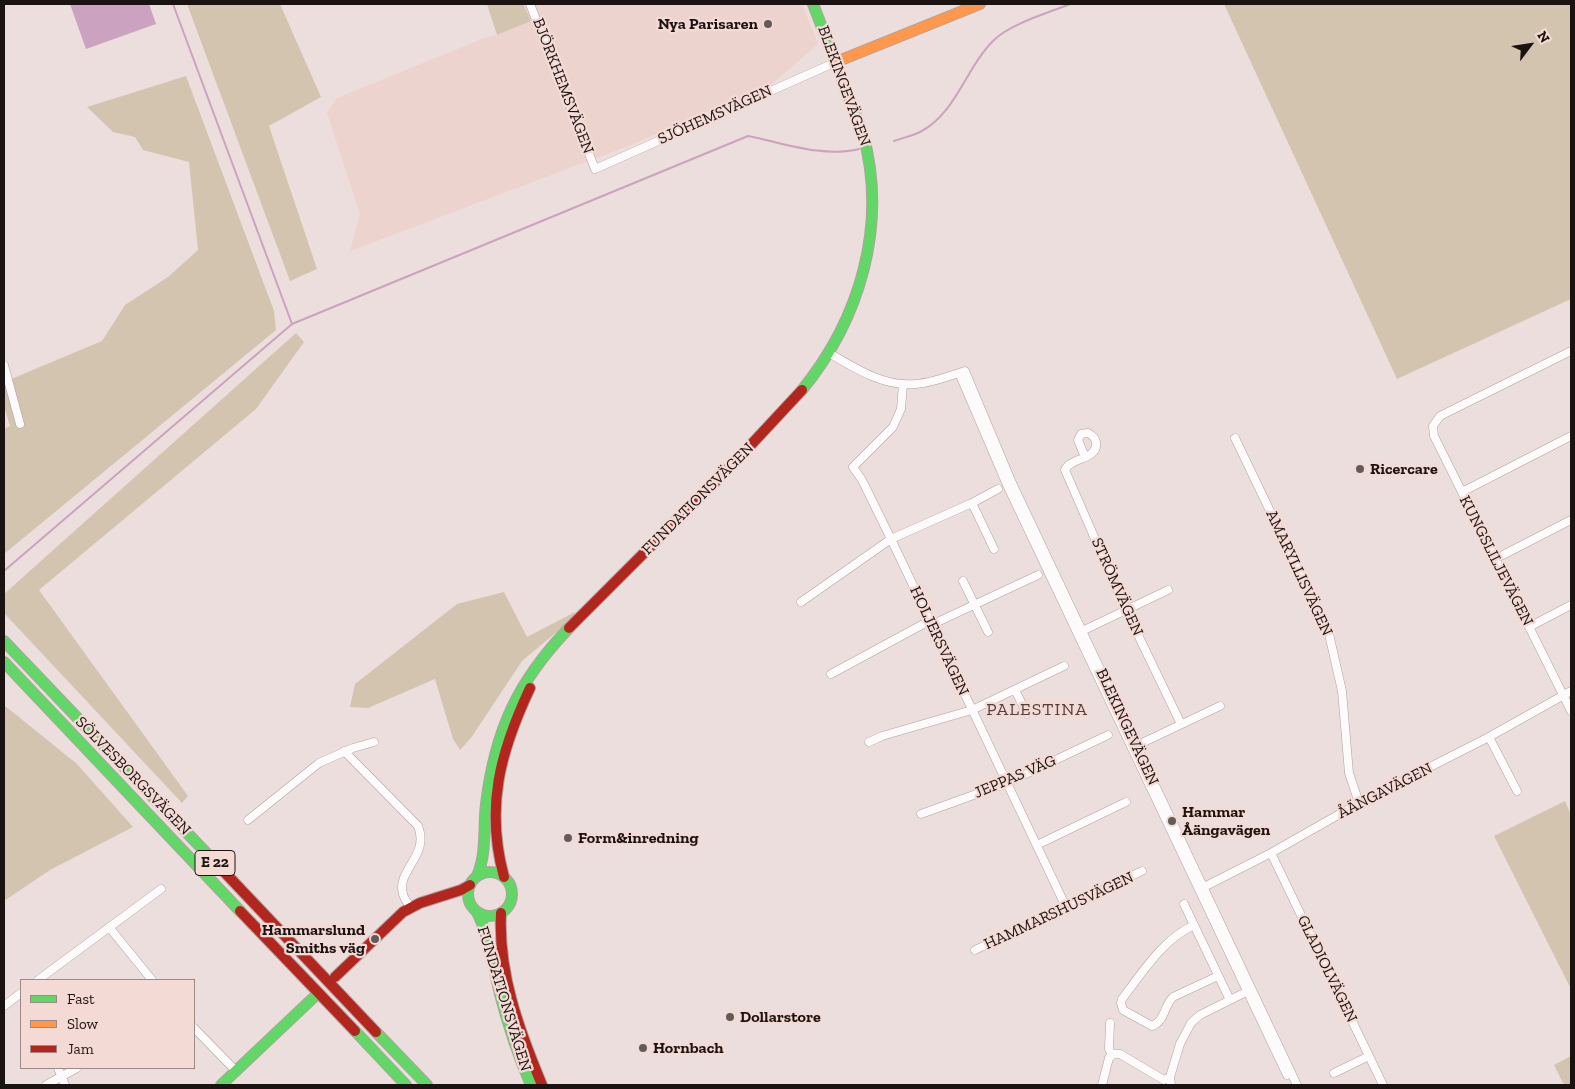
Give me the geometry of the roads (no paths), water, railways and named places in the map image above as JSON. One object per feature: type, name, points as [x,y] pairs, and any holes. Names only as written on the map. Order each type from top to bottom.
[{"type":"main road","name":"BLEKINGEVÄGEN","points":[[813,4],[857,114],[868,152],[872,194],[870,245],[862,279],[850,312],[830,353]]},
{"type":"main road","points":[[836,62],[980,4]]},
{"type":"main road","name":"FUNDATIONSVÄGEN","points":[[477,876],[483,859],[488,787],[495,754],[507,718],[527,678],[559,639],[787,408],[830,353]]},
{"type":"main road","name":"FUNDATIONSVÄGEN","points":[[504,877],[497,857],[494,837],[503,757],[514,721],[522,703],[559,639]]},
{"type":"main road","name":"SÖLVESBORGSVÄGEN","points":[[4,641],[427,1085]]},
{"type":"main road","name":"SÖLVESBORGSVÄGEN","points":[[4,662],[406,1085]]},
{"type":"main road","points":[[335,977],[395,919],[411,908],[437,898],[461,890],[477,876],[493,872],[504,877],[509,884],[512,896],[510,904],[501,913],[491,916],[483,916],[461,897],[437,898]]},
{"type":"main road","points":[[469,902],[470,884]]},
{"type":"main road","name":"FUNDATIONSVÄGEN","points":[[477,912],[490,942],[508,1022],[531,1085]]},
{"type":"main road","name":"FUNDATIONSVÄGEN","points":[[501,913],[499,933],[507,978],[518,1020],[542,1085]]},
{"type":"main road","points":[[221,1085],[313,998]]},
{"type":"street","name":"BJÖRKHEMSVÄGEN","points":[[530,4],[595,169]]},
{"type":"street","name":"SJÖHEMSVÄGEN","points":[[595,169],[836,62]]},
{"type":"street","name":"KUNGSLILJEVÄGEN","points":[[1571,351],[1440,416],[1433,426],[1434,436],[1571,711]]},
{"type":"street","name":"BLEKINGEVÄGEN","points":[[830,353],[859,371],[878,379],[903,384],[927,383],[962,372],[1007,485],[1079,632],[1292,1085]]},
{"type":"street","points":[[4,365],[20,424]]},
{"type":"street","name":"HOLJERSVÄGEN","points":[[903,384],[901,409],[896,422],[889,432],[853,467],[862,480],[1066,907]]},
{"type":"street","points":[[1462,492],[1571,436]]},
{"type":"street","name":"AMARYLLISVÄGEN","points":[[1235,438],[1329,634],[1342,691],[1349,773],[1359,803]]},
{"type":"street","name":"STRÖMVÄGEN","points":[[1084,457],[1069,464],[1065,470],[1126,610],[1181,724]]},
{"type":"street","points":[[801,602],[891,540],[998,489]]},
{"type":"street","points":[[972,503],[994,549]]},
{"type":"street","points":[[1495,559],[1571,520]]},
{"type":"street","points":[[831,674],[930,623],[974,606],[1038,575]]},
{"type":"street","points":[[963,581],[988,632]]},
{"type":"street","points":[[1079,632],[1168,590]]},
{"type":"street","points":[[1529,627],[1571,605]]},
{"type":"street","points":[[869,742],[882,736],[972,710],[1064,666]]},
{"type":"street","points":[[1015,690],[1027,714]]},
{"type":"street","name":"ÅÄNGAVÄGEN","points":[[1201,889],[1272,853],[1359,803],[1489,737],[1571,691]]},
{"type":"street","points":[[1144,742],[1220,706]]},
{"type":"street","name":"JEPPAS VÄG","points":[[921,814],[1007,783],[1108,735]]},
{"type":"street","points":[[1489,737],[1517,791]]},
{"type":"street","points":[[248,820],[319,763],[344,751],[374,742]]},
{"type":"street","points":[[344,751],[414,821],[420,832],[421,846],[404,878],[402,888],[404,897],[411,908]]},
{"type":"street","points":[[1037,845],[1126,802]]},
{"type":"street","name":"GLADIOLVÄGEN","points":[[1272,853],[1383,1085]]},
{"type":"street","name":"HAMMARSHUSVÄGEN","points":[[975,950],[1142,871]]},
{"type":"street","points":[[39,979],[161,889]]},
{"type":"street","points":[[1184,904],[1230,1000]]},
{"type":"street","points":[[1194,925],[1185,929],[1153,959],[1122,999],[1121,1003],[1124,1010],[1152,1026],[1161,1020],[1169,1001],[1218,976]]},
{"type":"street","points":[[109,927],[151,979]]},
{"type":"street","name":"BLEKINGEVÄGEN","points":[[1249,991],[1297,1085]]},
{"type":"street","points":[[1112,1054],[1120,1054],[1167,1082],[1180,1044],[1191,1024],[1200,1015],[1249,991]]},
{"type":"street","points":[[4,1006],[20,994]]},
{"type":"street","points":[[1110,1023],[1109,1050],[1112,1054]]},
{"type":"street","points":[[195,1029],[236,1071]]},
{"type":"street","points":[[1102,1085],[1109,1058],[1112,1054]]},
{"type":"street","points":[[1334,1073],[1369,1056]]},
{"type":"street","points":[[58,1069],[64,1085]]},
{"type":"street","points":[[46,1085],[75,1069]]},
{"type":"waterway","points":[[173,4],[292,324]]},
{"type":"waterway","points":[[894,141],[920,132],[943,114],[984,51],[1001,34],[1019,24],[1070,4]]},
{"type":"waterway","points":[[4,571],[292,324],[748,136],[818,151],[832,152],[859,149]]},
{"type":"place","name":"Nya Parisaren","points":[[768,24]]},
{"type":"place","name":"Ricercare","points":[[1360,469]]},
{"type":"place","name":"Hammar Åängavägen","points":[[1172,821]]},
{"type":"place","name":"Form&inredning","points":[[568,838]]},
{"type":"place","name":"Hammarslund Smiths väg","points":[[375,939]]},
{"type":"place","name":"Dollarstore","points":[[730,1017]]},
{"type":"place","name":"Hornbach","points":[[643,1048]]},
{"type":"district","name":"PALESTINA","points":[[1037,710]]}]
